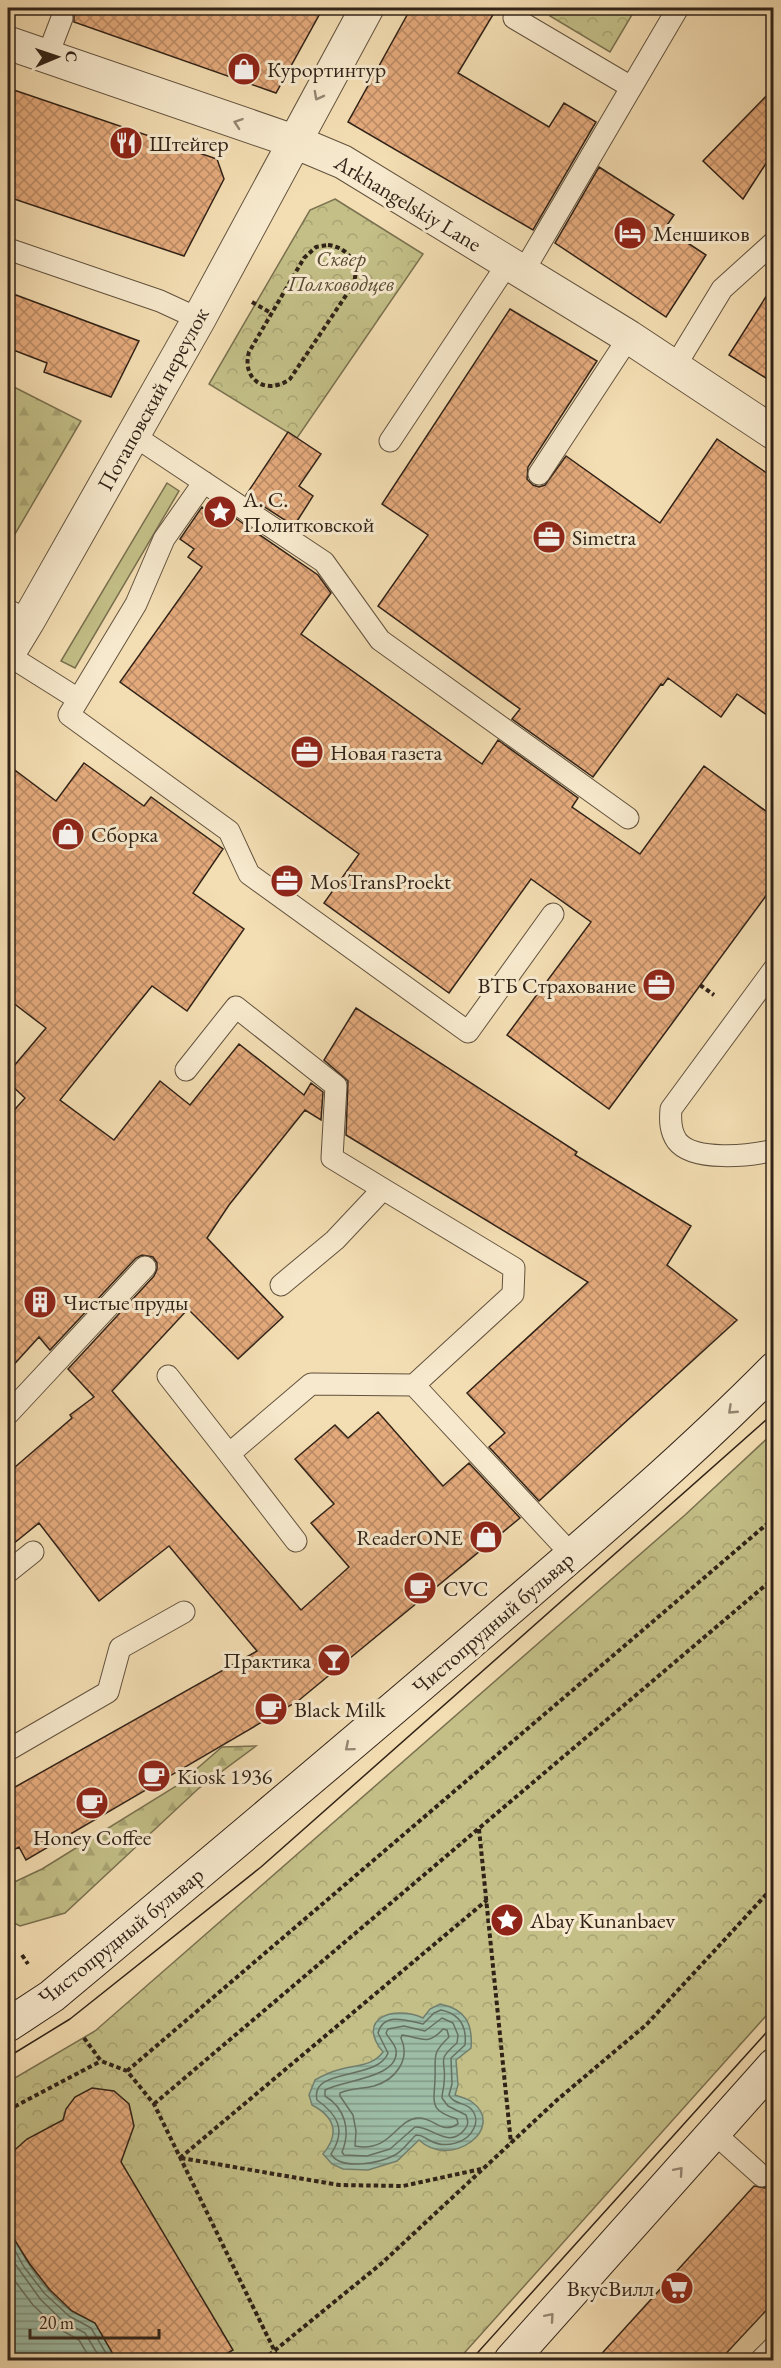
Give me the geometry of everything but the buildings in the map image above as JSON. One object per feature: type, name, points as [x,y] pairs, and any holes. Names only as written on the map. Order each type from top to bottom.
[{"type":"street","name":"Потаповский переулок","points":[[8,654],[18,616],[134,435],[367,8]]},
{"type":"street","name":"Arkhangelskiy Lane","points":[[8,43],[293,141],[343,162],[628,337],[774,434]]},
{"type":"street","name":"Чистопрудный бульвар","points":[[8,2025],[52,1995],[409,1696],[572,1555],[735,1408],[774,1369]]},
{"type":"street","points":[[522,2357],[713,2132],[774,2065]]},
{"type":"lane","points":[[521,8],[514,18],[631,87]]},
{"type":"lane","points":[[390,441],[515,268],[631,87],[678,8]]},
{"type":"lane","points":[[47,57],[62,18]]},
{"type":"lane","points":[[674,368],[722,289],[774,242]]},
{"type":"lane","points":[[8,249],[160,301],[199,319]]},
{"type":"lane","points":[[539,474],[628,337]]},
{"type":"lane","points":[[134,435],[324,562],[380,640],[628,818]]},
{"type":"lane","points":[[204,482],[164,540],[136,604],[69,715],[229,831],[249,874],[468,1032],[553,914]]},
{"type":"lane","points":[[8,654],[78,699]]},
{"type":"lane","points":[[774,969],[670,1108],[670,1125],[677,1142],[691,1152],[722,1156],[774,1150]]},
{"type":"lane","points":[[186,1070],[236,1007],[336,1086],[332,1158],[514,1268],[513,1294],[414,1385],[311,1384],[229,1454]]},
{"type":"lane","points":[[282,1285],[335,1240],[383,1189]]},
{"type":"lane","points":[[8,1414],[145,1267]]},
{"type":"lane","points":[[168,1376],[296,1540]]},
{"type":"lane","points":[[414,1385],[572,1555]]},
{"type":"lane","points":[[8,1572],[33,1552]]},
{"type":"lane","points":[[8,1750],[108,1692],[120,1648],[184,1612]]},
{"type":"lane","points":[[713,2132],[762,2176]]},
{"type":"lane","points":[[761,2361],[774,2347]]},
{"type":"path","points":[[328,245],[348,254],[356,268],[351,290],[290,379],[277,386],[258,382],[251,375],[247,366],[249,352],[271,313],[311,250],[328,245]]},
{"type":"path","points":[[249,300],[271,313]]},
{"type":"path","points":[[127,2071],[774,1518]]},
{"type":"path","points":[[154,2104],[774,1578]]},
{"type":"path","points":[[479,1828],[511,2143]]},
{"type":"path","points":[[263,2361],[382,2264],[557,2100],[646,2025],[774,1886]]},
{"type":"path","points":[[180,2158],[487,1900]]},
{"type":"path","points":[[84,2038],[101,2061],[127,2071],[154,2104],[279,2361]]},
{"type":"path","points":[[8,2110],[101,2061]]},
{"type":"path","points":[[180,2158],[339,2185],[403,2186],[484,2169]]},
{"type":"green space","points":[[555,8],[636,8],[610,52],[550,16]]},
{"type":"green space","name":"Сквер Полководцев","points":[[335,199],[423,254],[297,438],[209,384],[310,210]]},
{"type":"green space","points":[[8,384],[81,421],[8,546]]},
{"type":"green space","points":[[167,483],[179,491],[75,668],[61,661]]},
{"type":"green space","points":[[773,1433],[773,2008],[458,2360],[8,2360],[8,2082],[95,2031],[685,1515]]},
{"type":"green space","points":[[256,1746],[198,1789],[65,1913],[20,1926],[8,1920],[8,1885],[42,1869],[178,1785],[222,1747]]},
{"type":"water","points":[[440,2004],[456,2009],[469,2024],[471,2048],[456,2060],[458,2085],[455,2095],[472,2102],[481,2112],[483,2123],[479,2133],[471,2142],[459,2148],[446,2150],[432,2148],[419,2140],[397,2161],[368,2170],[343,2169],[332,2164],[323,2154],[332,2140],[332,2126],[326,2115],[312,2105],[309,2095],[315,2080],[335,2071],[368,2063],[379,2057],[383,2052],[375,2040],[373,2031],[376,2023],[382,2017],[401,2013],[423,2018],[430,2009]]},
{"type":"water","points":[[8,2220],[18,2245],[41,2282],[71,2311],[96,2324],[117,2360],[8,2360]]},
{"type":"tram line","points":[[8,2057],[70,2019],[261,1867],[774,1413]]},
{"type":"tram line","points":[[471,2360],[774,2024]]},
{"type":"place","name":"Курортинтур","points":[[244,69]]},
{"type":"place","name":"Штейгер","points":[[126,143]]},
{"type":"place","name":"Меншиков","points":[[630,233]]},
{"type":"place","name":"А. С. Политковской","points":[[220,512]]},
{"type":"place","name":"Simetra","points":[[549,537]]},
{"type":"place","name":"Новая газета","points":[[307,752]]},
{"type":"place","name":"Сборка","points":[[68,834]]},
{"type":"place","name":"MosTransProekt","points":[[287,881]]},
{"type":"place","name":"ВТБ Страхование","points":[[659,985]]},
{"type":"place","name":"Чистые пруды","points":[[40,1302]]},
{"type":"place","name":"ReaderONE","points":[[486,1537]]},
{"type":"place","name":"CVC","points":[[420,1588]]},
{"type":"place","name":"Практика","points":[[334,1660]]},
{"type":"place","name":"Black Milk","points":[[271,1709]]},
{"type":"place","name":"Kiosk 1936","points":[[154,1776]]},
{"type":"place","name":"Honey Coffee","points":[[92,1803]]},
{"type":"place","name":"Abay Kunanbaev","points":[[507,1920]]},
{"type":"place","name":"ВкусВилл","points":[[677,2288]]}]
